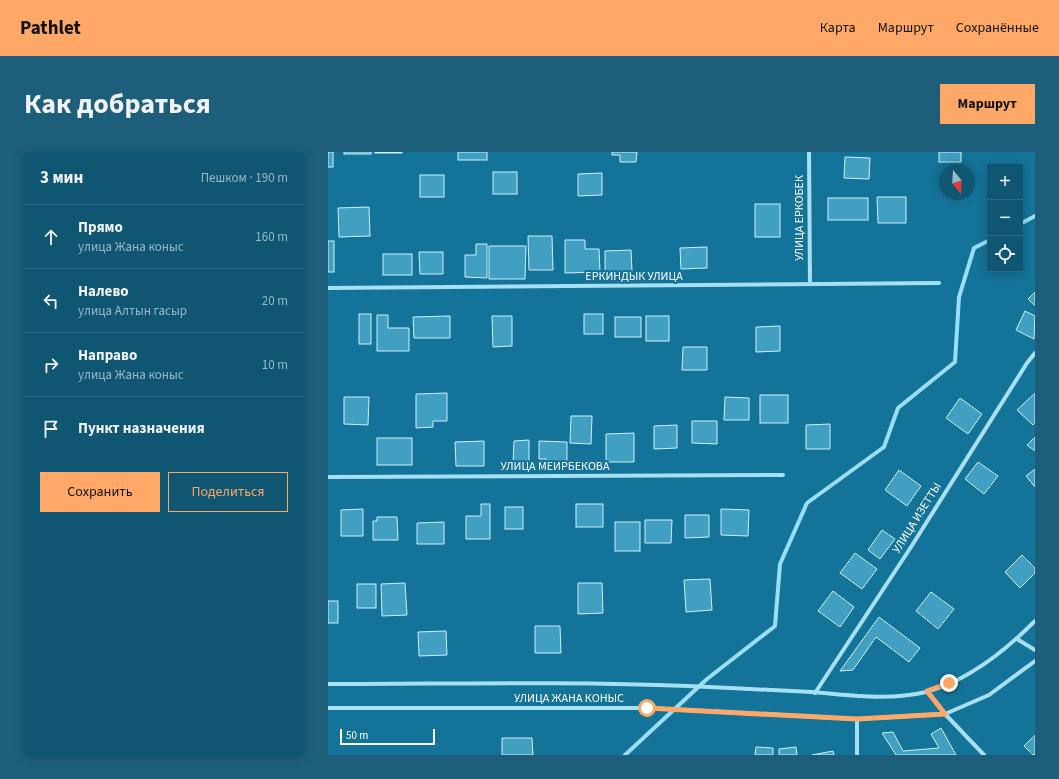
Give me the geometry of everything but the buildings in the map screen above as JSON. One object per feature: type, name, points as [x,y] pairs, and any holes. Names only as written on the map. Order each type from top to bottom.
[{"type":"street","name":"УЛИЦА ЕРКОБЕК","points":[[809,152],[810,284]]},
{"type":"street","name":"ЕРКИНДЫК УЛИЦА","points":[[328,288],[939,283]]},
{"type":"street","name":"УЛИЦА ИЗЕТТЫ","points":[[815,693],[911,547],[1027,363],[1035,354]]},
{"type":"street","name":"УЛИЦА МЕИРБЕКОВА","points":[[328,477],[783,475]]},
{"type":"street","name":"УЛИЦА ЖАНА КОНЫС","points":[[328,684],[652,684],[760,689],[858,697],[897,697],[927,691],[971,673],[1017,639],[1035,620]]},
{"type":"street","points":[[1017,639],[1035,650]]},
{"type":"street","name":"УЛИЦА ЖАНА КОНЫС","points":[[328,708],[647,708],[857,719],[945,714],[989,695],[1035,661]]},
{"type":"street","points":[[927,691],[945,714],[984,755]]},
{"type":"street","points":[[857,719],[857,755]]},
{"type":"waterway","points":[[1023,222],[1035,216]]},
{"type":"waterway","points":[[625,755],[707,679],[775,626],[780,564],[807,503],[884,447],[898,408],[955,362],[959,297],[974,248],[987,242]]},
{"type":"route","points":[[647,708],[857,719],[945,714],[927,691],[949,683]]}]
